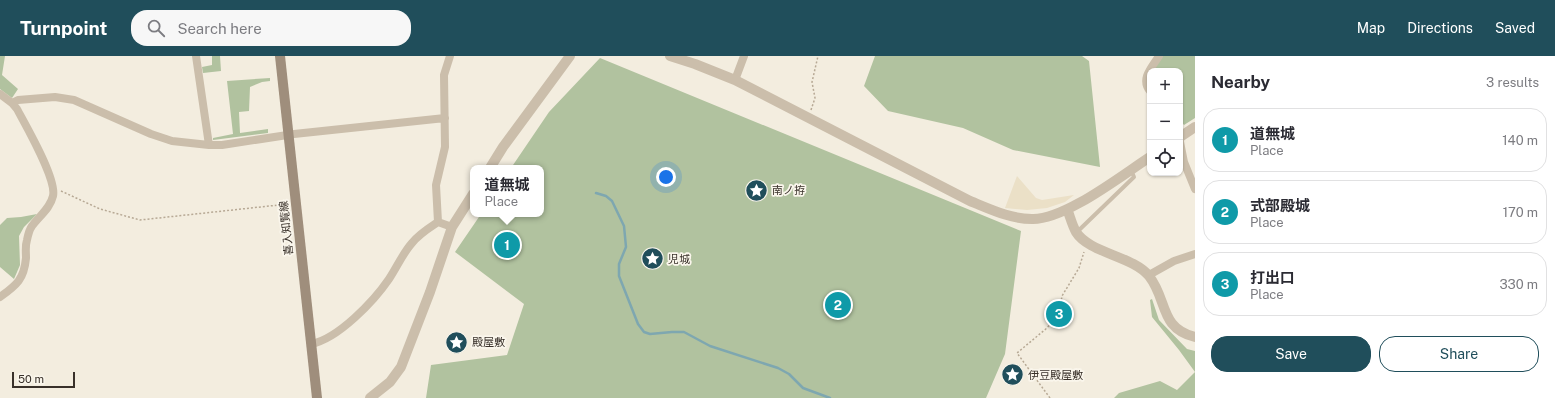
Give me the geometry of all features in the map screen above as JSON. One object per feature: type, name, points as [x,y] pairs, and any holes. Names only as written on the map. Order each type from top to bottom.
[{"type":"main road","name":"喜入知覧線","points":[[280,56],[317,398]]},
{"type":"street","points":[[196,56],[209,145]]},
{"type":"street","points":[[438,222],[436,185],[445,147],[444,75],[450,56]]},
{"type":"street","points":[[492,165],[503,147],[570,56]]},
{"type":"street","points":[[670,56],[735,80],[970,201],[1010,216],[1032,219],[1048,217],[1091,196],[1147,159]]},
{"type":"street","points":[[735,80],[744,56]]},
{"type":"street","points":[[1151,68],[1159,56]]},
{"type":"street","points":[[1147,74],[1145,81],[1147,87]]},
{"type":"street","points":[[0,94],[12,103],[43,161],[53,188],[53,196],[48,208],[31,227],[26,242],[24,271],[16,286],[0,297]]},
{"type":"street","points":[[12,103],[18,100],[55,97],[74,100],[151,134],[172,141],[209,145],[222,145],[289,134],[445,118]]},
{"type":"street","points":[[1183,135],[1195,127]]},
{"type":"street","points":[[1183,157],[1195,189]]},
{"type":"street","points":[[370,398],[390,382],[401,367],[430,292],[452,227],[470,199]]},
{"type":"street","points":[[1067,209],[1076,233],[1086,242],[1139,267],[1149,276],[1170,320],[1177,330],[1186,335],[1195,337]]},
{"type":"street","points":[[438,222],[452,227]]},
{"type":"street","points":[[311,344],[321,342],[333,335],[366,306],[388,281],[410,244],[418,236],[438,222]]},
{"type":"street","points":[[1149,276],[1174,261],[1195,254]]},
{"type":"lane","points":[[1076,233],[1134,177],[1131,169]]},
{"type":"path","points":[[809,117],[815,98],[812,82],[818,56]]},
{"type":"path","points":[[53,188],[100,208],[140,220],[295,203]]},
{"type":"path","points":[[1050,398],[1017,354],[1047,328],[1059,314],[1062,296],[1080,268],[1086,242]]},
{"type":"green space","points":[[0,56],[5,56],[2,75],[18,89],[12,98],[0,89]]},
{"type":"green space","points":[[212,56],[220,56],[221,71],[203,73],[202,67],[212,65]]},
{"type":"green space","points":[[875,56],[1082,56],[1089,61],[1100,167],[1013,150],[963,128],[888,111],[864,86]]},
{"type":"green space","points":[[1163,56],[1195,56],[1195,118],[1184,125],[1183,124],[1183,68],[1154,68]]},
{"type":"green space","points":[[600,58],[1021,231],[1005,354],[986,398],[426,398],[431,365],[507,355],[524,304],[455,252],[479,217],[544,217],[544,165],[513,165],[549,112]]},
{"type":"green space","points":[[270,78],[270,81],[262,82],[250,87],[249,111],[239,112],[240,133],[268,129],[268,133],[213,140],[213,138],[233,134],[227,81]]},
{"type":"green space","points":[[37,214],[24,227],[19,236],[20,265],[14,279],[0,267],[0,225],[7,218]]},
{"type":"green space","points":[[1152,299],[1159,320],[1187,349],[1195,351],[1195,372],[1152,317],[1150,300]]},
{"type":"green space","points":[[1195,372],[1195,398],[1114,398],[1119,393],[1160,381],[1177,390]]},
{"type":"shaded area","points":[[1017,176],[1036,198],[1042,200],[1074,195],[1065,202],[1047,208],[1027,210],[1005,208]]},
{"type":"waterway","points":[[596,193],[606,196],[612,201],[624,226],[626,247],[619,264],[619,276],[638,324],[644,332],[650,334],[684,332],[710,346],[778,368],[789,374],[803,388],[830,398]]},
{"type":"place","name":"南ノ拵","points":[[756,190]]},
{"type":"place","name":"道無城","points":[[507,245]]},
{"type":"place","name":"児城","points":[[652,259]]},
{"type":"place","name":"式部殿城","points":[[838,305]]},
{"type":"place","name":"打出口","points":[[1059,314]]},
{"type":"place","name":"殿屋敷","points":[[456,342]]},
{"type":"place","name":"伊豆殿屋敷","points":[[1013,375]]}]
